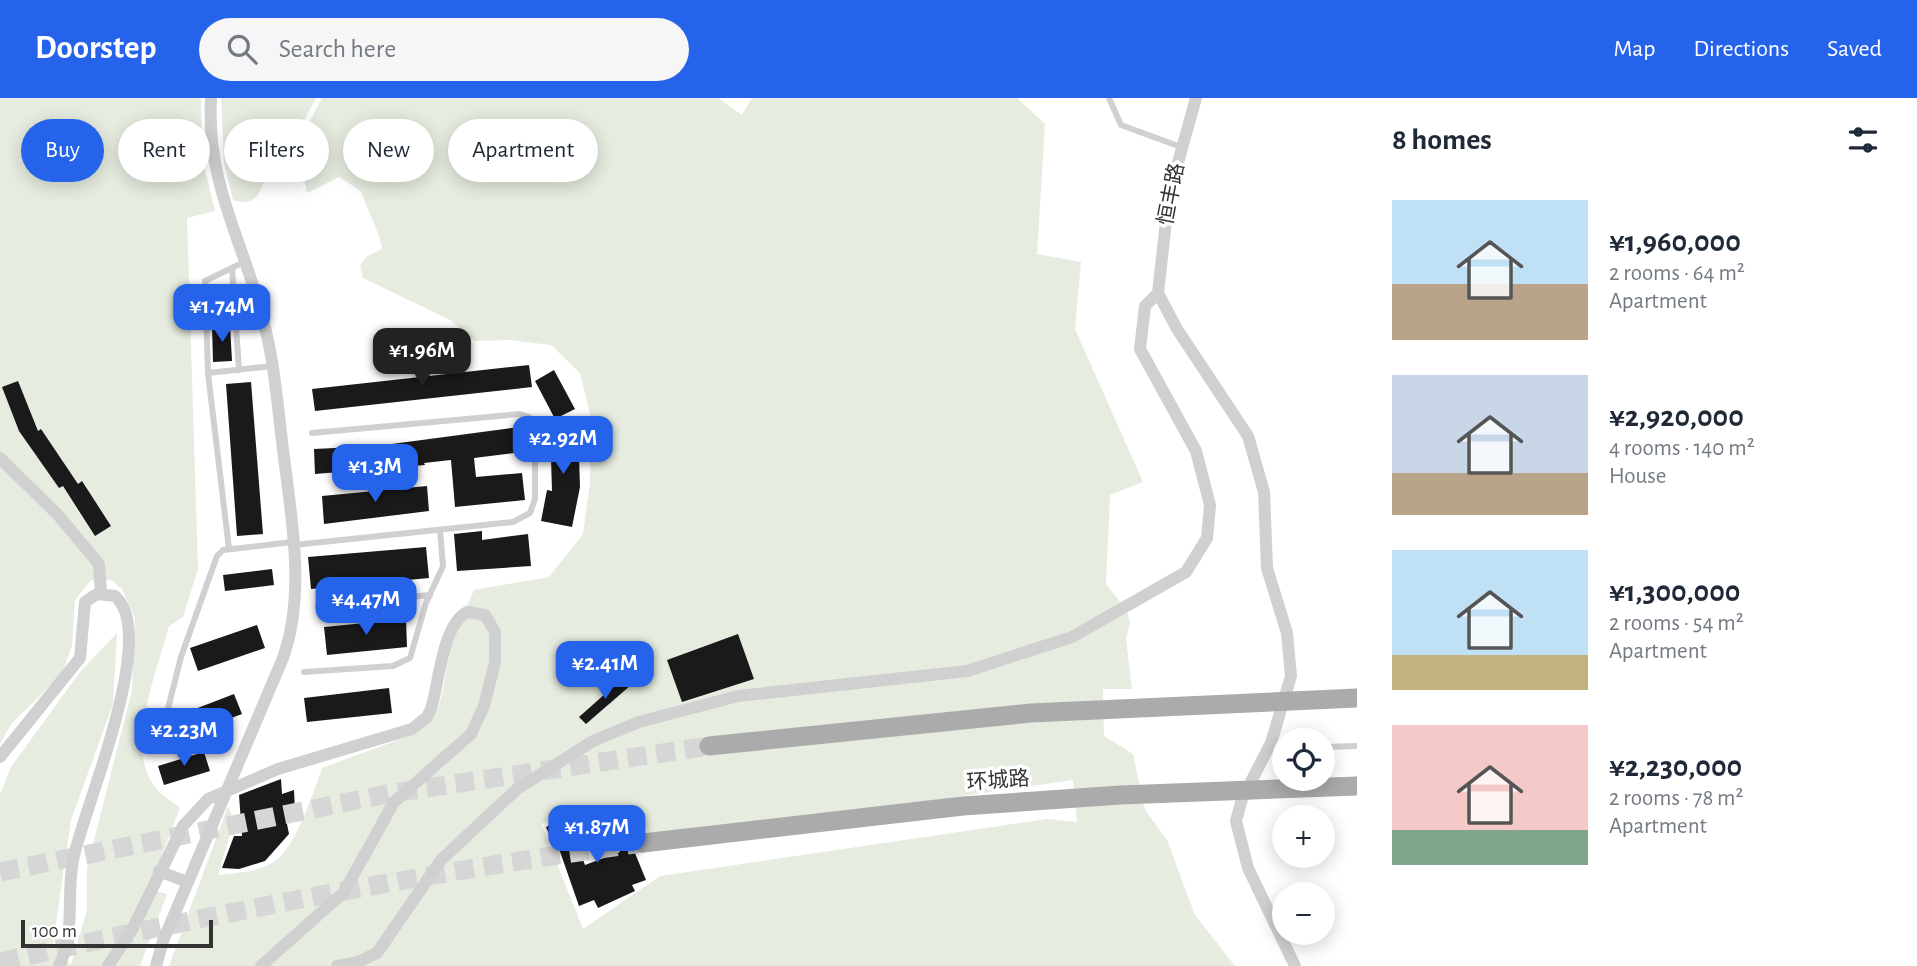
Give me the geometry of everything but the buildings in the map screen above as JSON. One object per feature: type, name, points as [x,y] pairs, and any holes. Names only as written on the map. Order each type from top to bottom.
[{"type":"main road","points":[[709,746],[956,718],[1104,708],[1357,698]]},
{"type":"main road","name":"环城路","points":[[643,843],[887,813],[1109,796],[1357,786]]},
{"type":"street","points":[[156,966],[187,882],[283,658],[292,626],[295,597],[273,366],[263,319],[238,265],[216,178],[211,140],[211,98]]},
{"type":"street","name":"恒丰路","points":[[337,966],[358,962],[377,953],[441,860],[517,789],[593,741],[639,722],[738,696],[967,671],[1072,637],[1186,572],[1207,538],[1210,505],[1196,451],[1140,349],[1145,306],[1157,293],[1169,195],[1197,100]]},
{"type":"street","points":[[1157,293],[1177,329],[1248,436],[1264,492],[1267,568],[1287,633],[1291,676],[1268,749],[1242,799],[1236,821],[1238,838],[1248,868],[1295,966]]},
{"type":"street","points":[[0,458],[58,515],[99,564],[101,593]]},
{"type":"street","points":[[0,757],[80,658],[83,647],[83,605],[90,597],[101,593],[115,596],[124,607],[126,681],[74,857],[71,932],[60,966]]},
{"type":"street","points":[[108,966],[134,928],[159,871],[183,826],[208,799],[250,779],[408,731],[422,722],[431,709],[453,627],[467,612],[485,615],[495,632],[495,662],[484,706],[471,734],[394,802],[344,892],[261,966]]},
{"type":"street","points":[[159,871],[187,882]]},
{"type":"lane","points":[[1109,98],[1122,125],[1181,147]]},
{"type":"lane","points":[[229,549],[208,373],[205,281],[238,265],[239,370]]},
{"type":"lane","points":[[208,373],[273,366]]},
{"type":"lane","points":[[160,740],[181,657],[212,567],[223,550],[513,522],[530,513],[536,499],[536,432],[532,420],[509,414],[312,433]]},
{"type":"lane","points":[[304,672],[393,666],[406,662],[414,652],[421,617],[443,566],[440,530]]},
{"type":"lane","points":[[318,606],[430,595]]},
{"type":"lane","points":[[1335,747],[1357,746]]},
{"type":"lane","points":[[1268,749],[1272,749]]},
{"type":"shaded area","points":[[0,98],[201,98],[201,119],[118,119],[118,182],[208,182],[215,211],[187,218],[198,569],[183,617],[169,626],[146,708],[143,751],[146,771],[157,790],[180,808],[149,889],[167,894],[140,966],[0,966],[0,794],[11,767],[80,672],[117,633],[113,704],[71,820],[53,944],[71,965],[87,910],[87,868],[132,690],[135,618],[122,589],[111,580],[91,580],[75,600],[72,646],[62,674],[11,724],[0,744]]},
{"type":"shaded area","points":[[221,98],[316,98],[305,119],[224,119],[224,163]]},
{"type":"shaded area","points":[[322,98],[718,98],[742,115],[752,98],[1017,98],[1045,124],[1037,254],[1081,262],[1075,329],[1143,482],[1110,495],[1106,584],[1127,611],[1130,623],[1126,639],[1132,689],[1103,689],[1104,736],[1133,754],[1145,810],[1167,840],[1195,915],[1235,966],[169,966],[228,806],[234,821],[218,875],[250,871],[274,862],[286,850],[298,828],[322,768],[417,733],[428,724],[440,703],[449,653],[474,590],[549,577],[583,534],[590,482],[590,414],[580,373],[551,345],[509,340],[475,341],[450,320],[363,278],[360,266],[366,257],[382,249],[361,191],[347,182],[434,182],[434,119],[343,119],[343,180],[339,177],[329,182],[329,119],[311,119]],"holes":[[[1073,780],[1077,822],[1047,819],[660,876],[583,929],[541,824],[589,805],[647,828],[647,842]]]},
{"type":"shaded area","points":[[229,182],[264,182],[258,195],[252,200],[233,200]]},
{"type":"shaded area","points":[[305,182],[329,182],[307,193]]},
{"type":"tunnel","points":[[0,872],[392,793],[709,746]]},
{"type":"tunnel","points":[[0,962],[320,895],[643,843]]}]
